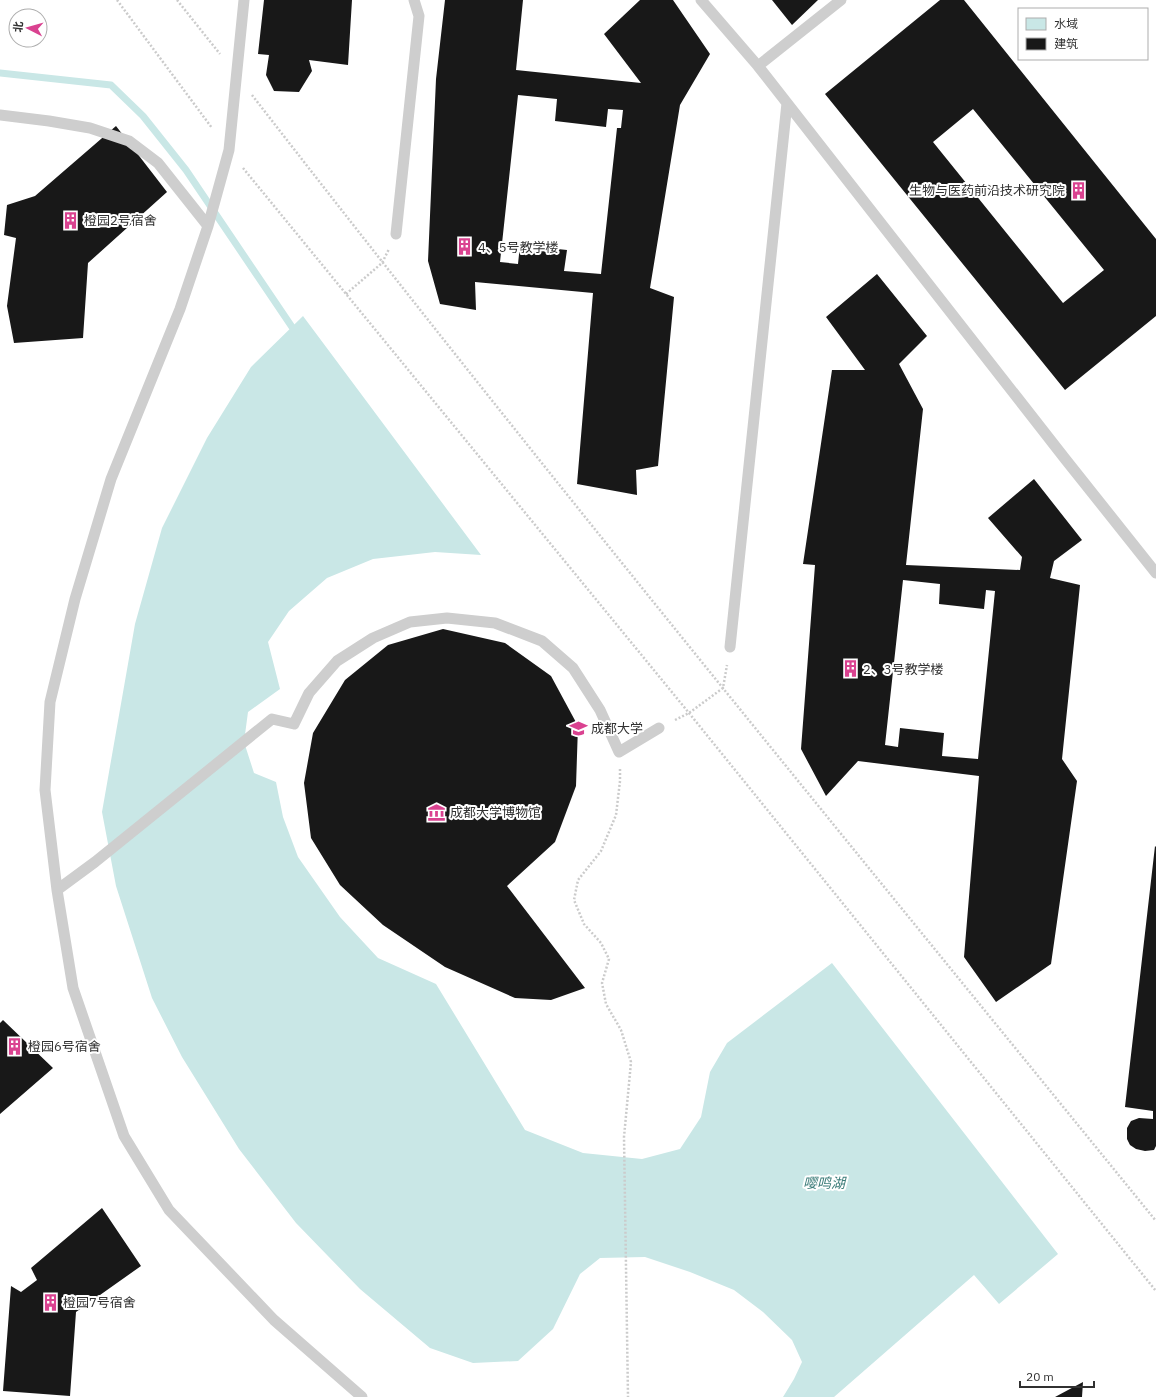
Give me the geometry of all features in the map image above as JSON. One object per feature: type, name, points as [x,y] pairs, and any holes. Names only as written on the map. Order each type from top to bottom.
[{"type":"lane","points":[[244,0],[229,150],[218,193],[180,309],[111,479],[75,599],[50,702],[45,790],[57,890],[73,988],[124,1136],[169,1210],[274,1320],[362,1397]]},
{"type":"lane","points":[[396,234],[419,16],[414,0]]},
{"type":"lane","points":[[701,0],[788,103],[1061,454],[1156,573]]},
{"type":"lane","points":[[758,66],[841,0]]},
{"type":"lane","points":[[730,647],[788,103]]},
{"type":"lane","points":[[0,115],[90,128],[129,141],[158,163],[208,224]]},
{"type":"lane","points":[[57,890],[95,862],[272,719],[294,724],[309,693],[337,661],[373,638],[410,622],[448,618],[495,623],[542,641],[573,668],[600,710],[619,752],[659,728]]},
{"type":"path","points":[[117,0],[229,150],[689,713],[1156,1291]]},
{"type":"path","points":[[177,0],[382,263],[723,688],[1156,1221]]},
{"type":"path","points":[[346,294],[382,263],[396,234]]},
{"type":"path","points":[[659,728],[689,713],[723,688],[730,647]]},
{"type":"path","points":[[619,752],[620,781],[616,815],[601,851],[578,880],[574,900],[584,924],[601,944],[609,959],[602,983],[606,1004],[621,1030],[631,1062],[624,1137],[628,1397]]},
{"type":"water","name":"嘤鸣湖","points":[[303,316],[481,555],[435,552],[373,559],[327,578],[289,611],[268,642],[280,689],[248,712],[244,742],[254,773],[276,782],[283,817],[298,857],[340,917],[378,958],[436,984],[525,1130],[583,1153],[642,1159],[680,1149],[701,1117],[710,1072],[727,1043],[832,963],[1058,1254],[999,1304],[974,1275],[834,1397],[783,1397],[802,1362],[792,1340],[763,1312],[734,1290],[690,1272],[645,1257],[600,1258],[580,1274],[553,1329],[518,1361],[473,1363],[430,1348],[360,1289],[296,1223],[239,1149],[182,1057],[152,998],[116,886],[102,812],[135,624],[162,528],[207,438],[251,367]]},
{"type":"building","points":[[264,0],[352,0],[348,65],[309,60],[312,71],[299,92],[274,91],[266,75],[269,55],[258,54]]},
{"type":"building","name":"4、5号教学楼","points":[[445,0],[523,0],[516,70],[641,83],[604,34],[640,0],[673,0],[710,54],[680,105],[650,288],[674,297],[658,466],[636,470],[637,495],[577,484],[593,293],[475,282],[476,310],[440,304],[428,261],[436,79]],"holes":[[[518,95],[557,99],[555,121],[606,127],[608,109],[623,110],[621,128],[617,128],[601,274],[564,271],[567,250],[520,245],[518,264],[500,262]]]},
{"type":"building","points":[[772,0],[818,0],[792,25]]},
{"type":"building","name":"生物与医药前沿技术研究院","points":[[940,0],[964,0],[1156,239],[1156,316],[1065,390],[825,94]],"holes":[[[973,109],[1104,270],[1063,303],[933,142]]]},
{"type":"building","name":"橙园2号宿舍","points":[[116,126],[167,192],[88,263],[83,338],[14,343],[7,306],[16,238],[4,235],[7,205],[35,196]]},
{"type":"building","name":"2、3号教学楼","points":[[877,274],[927,336],[899,364],[923,409],[906,565],[1020,570],[1022,557],[988,518],[1034,479],[1082,540],[1054,561],[1050,578],[1080,585],[1062,759],[1077,781],[1051,964],[996,1002],[964,957],[979,776],[858,761],[826,796],[801,749],[815,565],[803,564],[832,370],[865,370],[826,317]],"holes":[[[903,580],[940,584],[939,604],[984,609],[986,590],[995,591],[978,759],[942,756],[944,733],[900,728],[898,747],[885,745]]]},
{"type":"building","name":"成都大学博物馆","points":[[443,629],[505,643],[551,676],[578,726],[576,786],[555,842],[507,886],[585,988],[551,1000],[515,998],[445,967],[383,925],[340,885],[311,838],[304,783],[313,733],[345,680],[388,645]]},
{"type":"building","points":[[1155,846],[1156,1146],[1154,1150],[1145,1151],[1136,1149],[1130,1145],[1127,1139],[1127,1128],[1131,1121],[1139,1118],[1153,1119],[1153,1111],[1125,1107]]},
{"type":"building","name":"橙园6号宿舍","points":[[3,1020],[53,1068],[0,1114],[0,1023]]},
{"type":"building","name":"橙园7号宿舍","points":[[102,1208],[141,1266],[76,1312],[70,1396],[3,1391],[11,1286],[21,1292],[37,1280],[31,1268]]},
{"type":"building","points":[[1083,1382],[1082,1397],[1055,1397]]},
{"type":"waterway","points":[[0,73],[111,85],[143,116],[186,170],[292,327]]},
{"type":"place","name":"生物与医药前沿技术研究院","points":[[1078,190]]},
{"type":"place","name":"橙园2号宿舍","points":[[71,220]]},
{"type":"place","name":"4、5号教学楼","points":[[465,247]]},
{"type":"place","name":"2、3号教学楼","points":[[850,669]]},
{"type":"place","name":"成都大学","points":[[578,728]]},
{"type":"place","name":"成都大学博物馆","points":[[437,812]]},
{"type":"place","name":"橙园6号宿舍","points":[[15,1046]]},
{"type":"place","name":"橙园7号宿舍","points":[[50,1302]]}]
